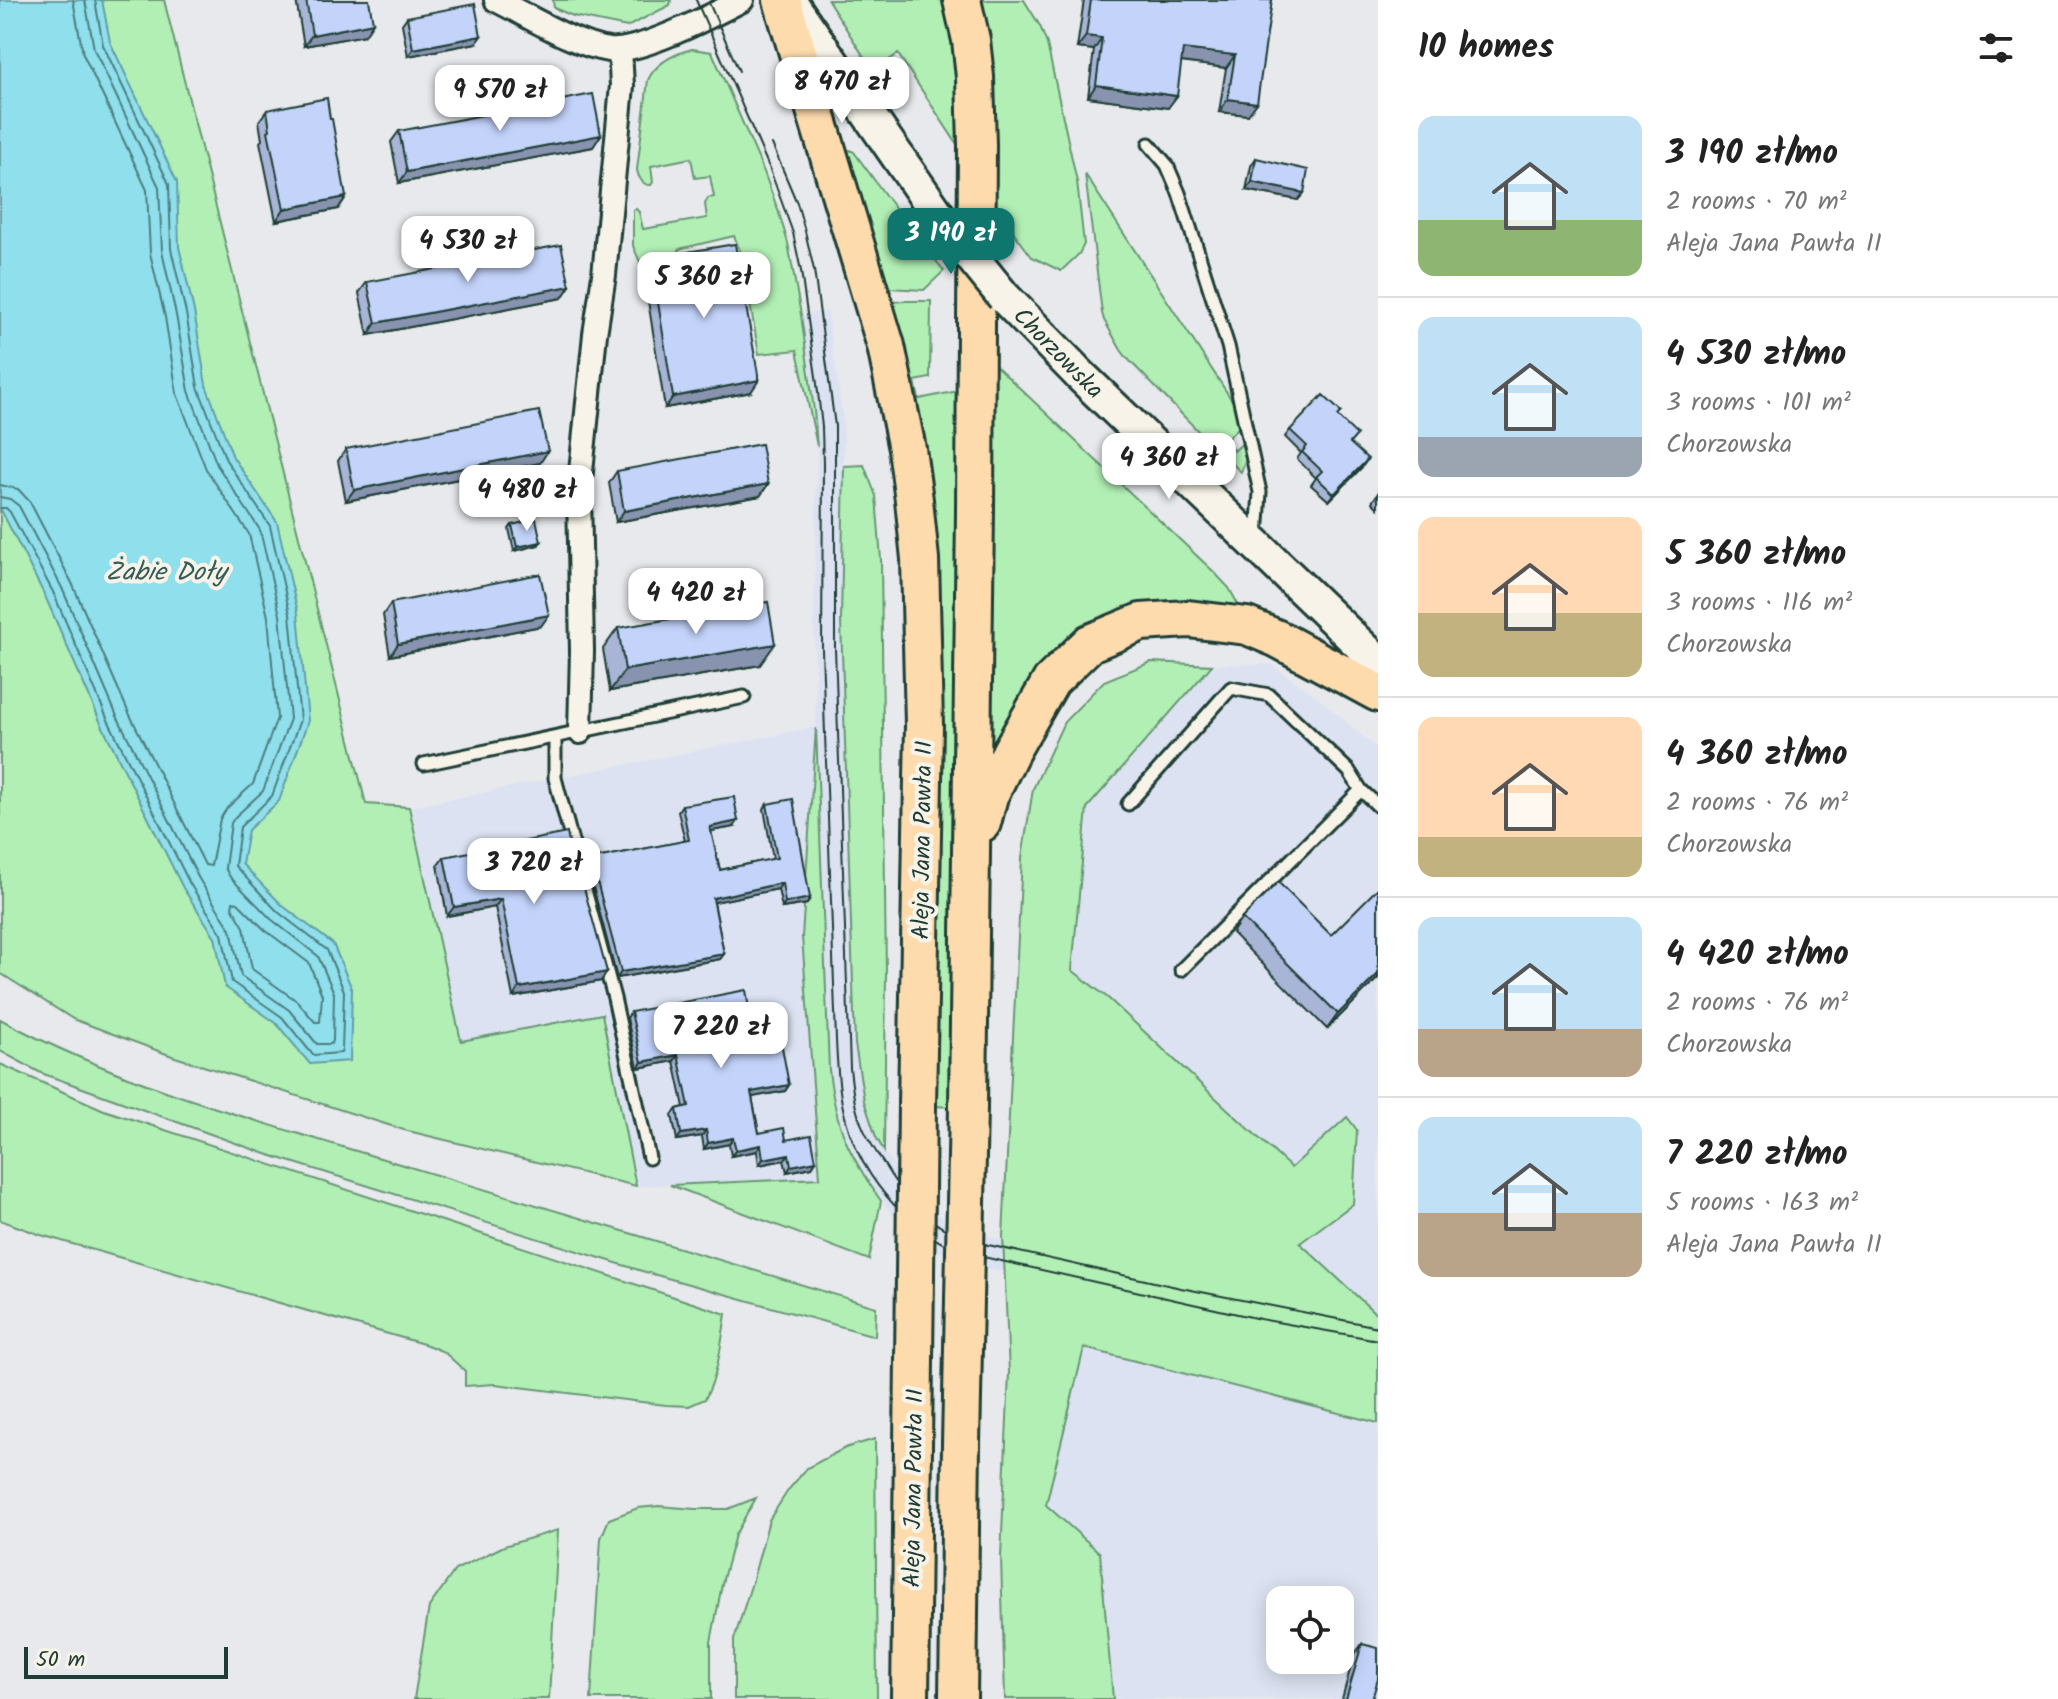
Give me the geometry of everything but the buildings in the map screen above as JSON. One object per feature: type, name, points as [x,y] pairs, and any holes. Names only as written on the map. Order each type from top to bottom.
[{"type":"main road","name":"Aleja Jana Pawła II","points":[[782,0],[886,346],[907,449],[920,559],[924,725],[910,1699]]},
{"type":"main road","name":"Chorzowska","points":[[789,0],[941,219],[1004,297],[1082,377],[1378,662]]},
{"type":"main road","name":"Aleja Jana Pawła II","points":[[958,1699],[971,867],[977,145],[975,77],[962,0]]},
{"type":"main road","points":[[971,867],[989,796],[1011,751],[1051,681],[1090,643],[1141,622],[1188,619],[1247,626],[1278,639],[1378,693]]},
{"type":"street","points":[[496,0],[580,41],[599,48],[620,50],[652,41],[742,0]]},
{"type":"street","points":[[580,732],[579,491],[622,86],[620,50]]},
{"type":"lane","points":[[1149,144],[1167,165],[1179,193],[1228,346],[1260,492],[1256,546]]},
{"type":"lane","points":[[1128,804],[1231,688],[1269,695],[1349,771],[1361,790],[1378,806]]},
{"type":"lane","points":[[424,764],[744,697]]},
{"type":"lane","points":[[555,737],[555,778],[614,998],[649,1158]]},
{"type":"lane","points":[[1181,970],[1361,790]]},
{"type":"shaded area","points":[[827,311],[844,440],[841,621],[855,1044],[864,1101],[876,1137],[899,1175],[931,1210],[951,1223],[998,1239],[1252,1294],[1171,1310],[974,1266],[947,1256],[905,1229],[862,1172],[842,1135],[832,1094],[827,1045],[802,937],[820,1178],[636,1186],[602,1015],[461,1041],[409,807],[816,727],[817,446],[801,315]]},
{"type":"shaded area","points":[[1271,664],[1317,697],[1378,749],[1378,1313],[1300,1243],[1346,1117],[1291,1168],[1108,998],[1072,970],[1087,808],[1212,665]]},
{"type":"shaded area","points":[[1084,1347],[1378,1423],[1378,1699],[1113,1699],[1100,1553],[1045,1505]]},
{"type":"green space","points":[[0,0],[164,0],[366,804],[409,807],[461,1041],[602,1014],[636,1186],[404,1130],[172,1056],[73,1019],[0,973]]},
{"type":"green space","points":[[553,0],[671,0],[670,5],[627,27],[573,16],[554,8]]},
{"type":"green space","points":[[828,0],[946,0],[957,53],[959,147],[898,54],[873,71]]},
{"type":"green space","points":[[980,0],[1024,0],[1047,44],[1077,182],[1084,244],[1079,254],[1061,271],[1032,257],[994,206]]},
{"type":"green space","points":[[692,49],[712,52],[779,213],[788,243],[801,315],[817,446],[797,350],[759,354],[741,253],[734,236],[679,249],[679,255],[640,262],[633,246],[633,210],[639,212],[643,229],[707,218],[705,204],[708,198],[714,197],[710,176],[695,178],[691,158],[651,166],[651,185],[641,180],[637,170],[648,80],[666,60]]},
{"type":"green space","points":[[850,150],[944,271],[924,290],[888,288],[845,159],[846,152]]},
{"type":"green space","points":[[1085,174],[1235,405],[1242,424],[1225,441],[1234,451],[1245,441],[1246,459],[1241,472],[1127,358],[1104,320]]},
{"type":"green space","points":[[931,301],[930,378],[915,381],[919,399],[958,391],[951,1107],[935,1106],[942,635],[938,579],[891,302]]},
{"type":"green space","points":[[993,363],[1214,572],[1229,588],[1240,608],[1189,601],[1026,689],[995,745],[991,744],[989,736]]},
{"type":"green space","points":[[864,465],[876,496],[881,560],[886,974],[884,1151],[864,1101],[855,1044],[841,621],[844,466]]},
{"type":"green space","points":[[1151,662],[1212,665],[1087,808],[1072,970],[1108,998],[1291,1168],[1347,1117],[1357,1130],[1353,1204],[1300,1243],[1378,1313],[1378,1423],[1084,1348],[1046,1505],[1100,1553],[1113,1699],[1005,1699],[1001,1557],[1009,1373],[1003,1236],[1022,858],[1033,789],[1064,722],[1104,681]]},
{"type":"green space","points":[[816,728],[829,1070],[835,1109],[845,1140],[881,1201],[869,1260],[670,1185],[820,1178],[802,937]]},
{"type":"green space","points":[[0,1019],[94,1064],[192,1100],[876,1307],[875,1336],[642,1271],[266,1154],[41,1073],[0,1051]]},
{"type":"green space","points":[[0,1064],[104,1110],[726,1314],[710,1389],[705,1399],[689,1406],[495,1384],[465,1386],[465,1371],[444,1352],[427,1345],[41,1235],[0,1220]]},
{"type":"green space","points":[[875,1439],[877,1699],[734,1699],[734,1640],[769,1520],[807,1468],[845,1448]]},
{"type":"green space","points":[[756,1498],[735,1535],[723,1579],[711,1642],[711,1699],[591,1699],[601,1538],[609,1519],[638,1508],[659,1506],[728,1509]]},
{"type":"green space","points":[[558,1530],[549,1699],[414,1699],[429,1607],[455,1570],[504,1546]]},
{"type":"water","name":"Żabie Doły","points":[[0,0],[102,0],[110,42],[177,182],[179,247],[194,311],[206,385],[233,457],[277,522],[298,613],[308,721],[279,801],[248,830],[242,864],[283,906],[333,944],[352,989],[350,1061],[310,1064],[276,1023],[225,987],[215,937],[183,888],[0,508]]},
{"type":"tram line","points":[[696,0],[769,167],[793,233],[817,384],[822,427],[822,650],[837,1057],[843,1108],[859,1154],[885,1195],[902,1213],[940,1242],[961,1252],[1260,1319],[1378,1340]]},
{"type":"tram line","points":[[710,5],[739,71]]},
{"type":"tram line","points":[[772,144],[797,203],[814,270],[835,426],[835,649],[850,1068],[857,1110],[868,1138],[899,1187],[917,1208],[966,1240],[1181,1288],[1378,1327]]}]
